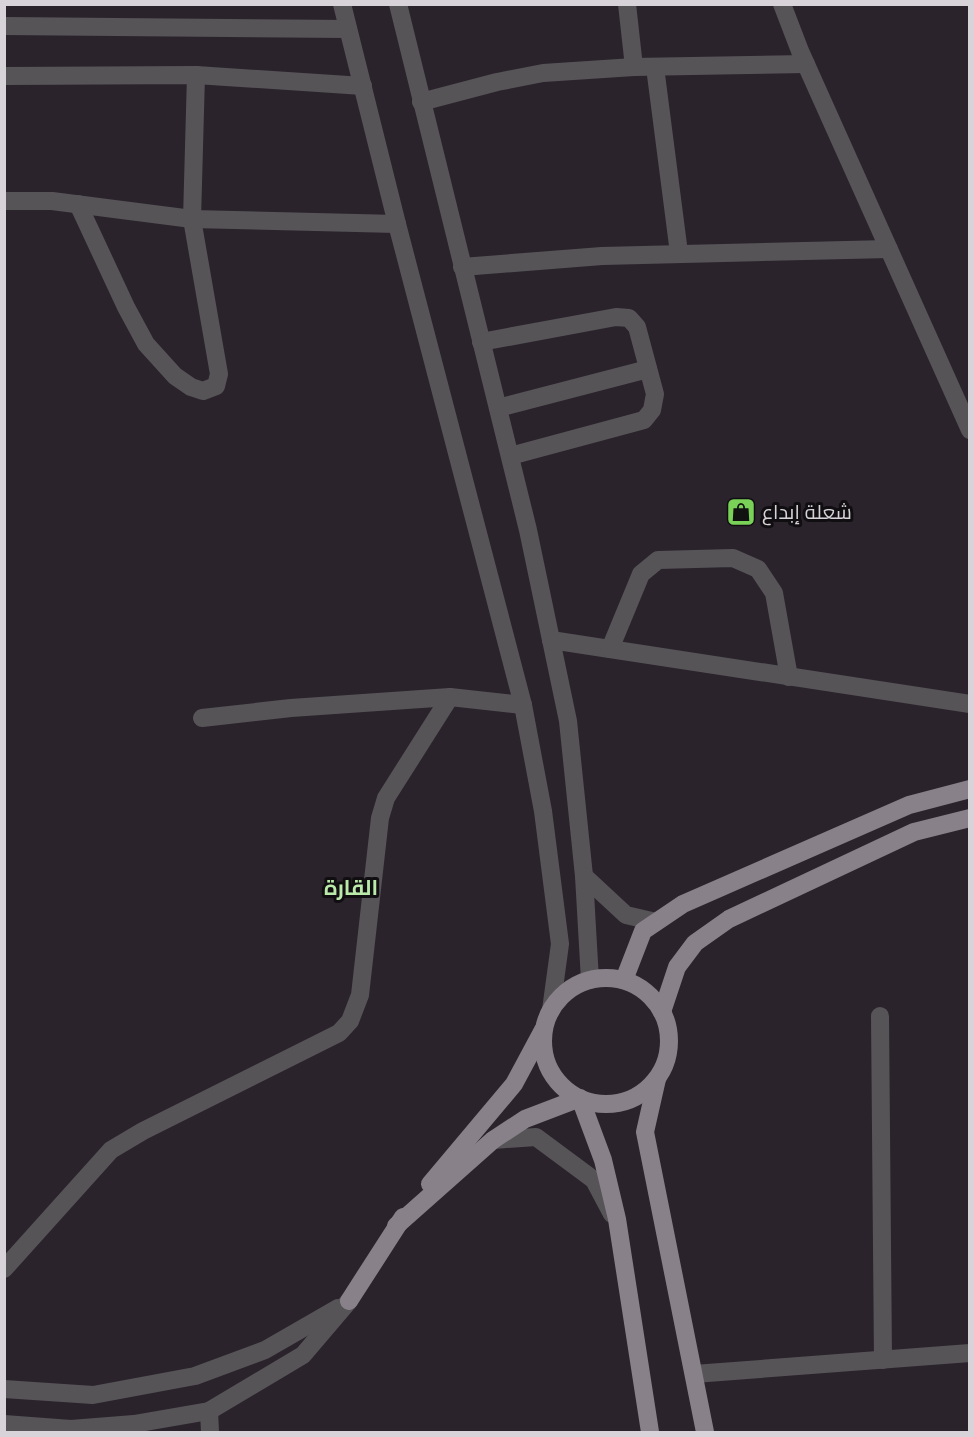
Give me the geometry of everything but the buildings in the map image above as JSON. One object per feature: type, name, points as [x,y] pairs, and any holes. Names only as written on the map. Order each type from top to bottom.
[{"type":"main road","points":[[624,980],[643,931],[683,903],[899,810],[969,789]]},
{"type":"main road","points":[[662,1012],[677,967],[695,943],[729,919],[914,832],[969,818]]},
{"type":"main road","points":[[350,1301],[396,1226],[514,1084],[548,1019],[561,997],[575,986],[607,977],[624,980],[639,987],[653,999],[662,1012],[668,1029],[669,1046],[665,1063],[657,1077],[645,1090],[630,1099],[614,1103],[597,1103],[580,1098],[565,1089],[554,1076],[547,1061],[543,1044],[548,1019]]},
{"type":"main road","points":[[657,1077],[645,1132],[705,1432]]},
{"type":"main road","points":[[396,1226],[493,1140],[525,1119],[580,1098]]},
{"type":"main road","points":[[580,1098],[603,1160],[618,1225],[650,1432]]},
{"type":"street","points":[[342,4],[523,705],[543,811],[560,944],[548,1019]]},
{"type":"street","points":[[398,4],[528,530],[568,721],[584,876],[590,980]]},
{"type":"street","points":[[627,4],[634,67]]},
{"type":"street","points":[[782,4],[806,64],[969,430]]},
{"type":"street","points":[[4,27],[348,29]]},
{"type":"street","points":[[422,102],[497,82],[543,73],[634,67],[806,64]]},
{"type":"street","points":[[655,67],[679,253]]},
{"type":"street","points":[[4,76],[196,75],[363,86]]},
{"type":"street","points":[[78,204],[146,345],[175,376],[191,387],[203,391],[216,386],[219,374],[192,219],[196,75]]},
{"type":"street","points":[[4,201],[52,201],[192,219],[397,224]]},
{"type":"street","points":[[462,267],[544,259],[679,253],[889,249]]},
{"type":"street","points":[[481,342],[616,317],[629,318],[637,327],[655,394],[652,410],[644,420],[510,456]]},
{"type":"street","points":[[498,408],[648,369]]},
{"type":"street","points":[[610,649],[641,574],[658,560],[733,558],[758,569],[774,593],[789,676]]},
{"type":"street","points":[[551,640],[969,704]]},
{"type":"street","points":[[202,718],[291,708],[450,697],[523,705]]},
{"type":"street","points":[[4,1269],[111,1150],[143,1131],[339,1033],[350,1021],[360,995],[380,818],[386,798],[450,697]]},
{"type":"street","points":[[584,876],[626,915],[656,922]]},
{"type":"street","points":[[880,1016],[883,1360]]},
{"type":"street","points":[[493,1140],[536,1137],[594,1180],[618,1225]]},
{"type":"street","points":[[4,1389],[93,1395],[195,1376],[265,1350],[350,1301]]},
{"type":"street","points":[[4,1424],[71,1429],[134,1424],[209,1411],[303,1354],[350,1301]]},
{"type":"street","points":[[694,1374],[969,1353]]},
{"type":"street","points":[[209,1411],[210,1432]]},
{"type":"place","name":"شعلة إبداع","points":[[741,512]]},
{"type":"district","name":"القارة","points":[[351,888]]}]
